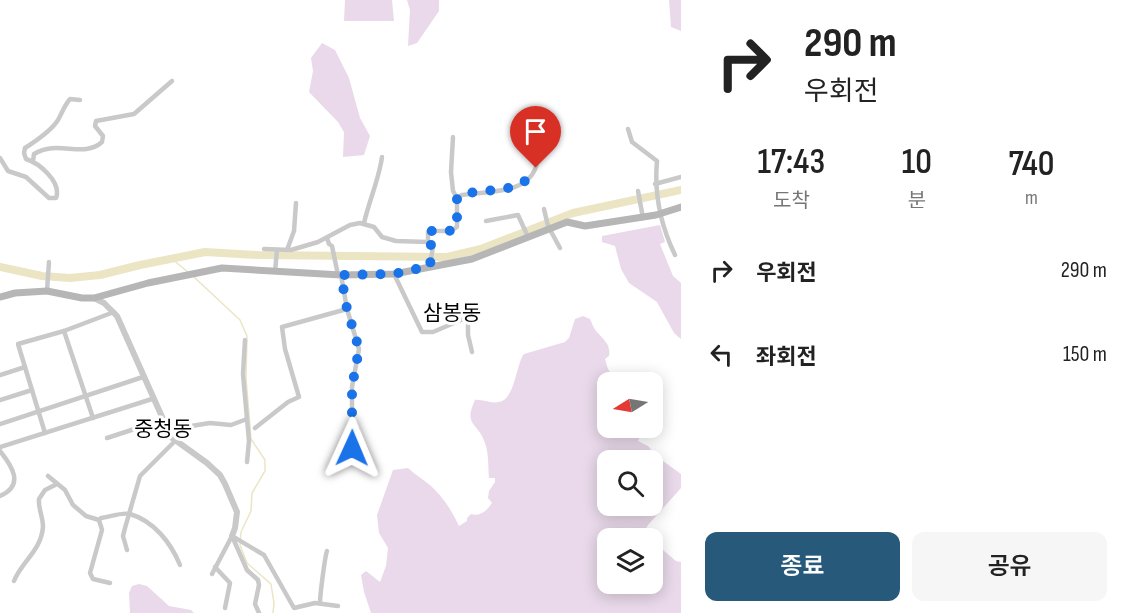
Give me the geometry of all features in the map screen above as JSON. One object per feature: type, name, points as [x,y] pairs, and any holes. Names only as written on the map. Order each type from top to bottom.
[{"type":"main road","points":[[0,297],[47,287],[82,298],[94,298],[148,283],[230,268],[340,275],[394,274],[431,264],[472,259],[549,227],[567,222],[585,226],[643,218],[681,207]]},
{"type":"street","points":[[33,161],[34,154],[51,148],[64,147],[81,150],[99,145],[103,136],[95,126],[96,121],[134,114],[172,81]]},
{"type":"street","points":[[0,158],[8,171],[26,177],[49,198],[56,198],[58,192],[55,184],[33,161],[26,159],[25,148],[54,126],[62,108],[70,99],[80,100]]},
{"type":"street","points":[[628,129],[632,142],[657,161],[656,197],[675,255]]},
{"type":"street","points":[[431,264],[432,246],[428,242],[428,232],[451,231],[457,227],[457,198],[452,183],[453,137]]},
{"type":"street","points":[[364,223],[375,183],[381,171],[382,157]]},
{"type":"street","points":[[457,198],[462,195],[516,186],[531,177],[537,162]]},
{"type":"street","points":[[655,184],[681,177]]},
{"type":"street","points":[[638,191],[643,218]]},
{"type":"street","points":[[287,250],[294,231],[296,204]]},
{"type":"street","points":[[544,209],[549,227],[560,248]]},
{"type":"street","points":[[486,221],[518,215],[527,236]]},
{"type":"street","points":[[264,249],[287,250],[327,238],[351,225],[364,223],[374,227],[382,237],[392,240],[428,242]]},
{"type":"street","points":[[327,238],[328,244],[332,246],[359,349],[352,387],[355,433],[347,460]]},
{"type":"street","points":[[275,272],[276,250]]},
{"type":"street","points":[[47,287],[49,262]]},
{"type":"street","points":[[394,274],[419,329],[425,333],[433,332],[468,317],[468,335],[472,352]]},
{"type":"street","points":[[94,298],[114,312],[121,323],[166,430],[175,441],[214,468],[225,484],[237,512],[232,536],[212,574]]},
{"type":"street","points":[[255,428],[273,413],[299,397],[285,350],[282,327],[347,309]]},
{"type":"street","points":[[45,433],[18,345],[114,312]]},
{"type":"street","points":[[64,331],[93,418]]},
{"type":"street","points":[[245,340],[243,374],[249,441],[247,462]]},
{"type":"street","points":[[0,375],[25,367]]},
{"type":"street","points":[[0,424],[143,377]]},
{"type":"street","points":[[0,400],[32,390]]},
{"type":"street","points":[[0,496],[12,487],[14,477],[12,466],[0,449],[152,399]]},
{"type":"street","points":[[166,430],[214,423],[231,425],[247,419]]},
{"type":"street","points":[[107,438],[162,420]]},
{"type":"street","points":[[126,550],[123,536],[140,476],[175,441]]},
{"type":"street","points":[[48,476],[65,490],[73,506],[86,516],[99,520],[128,513],[144,521],[164,536],[174,549],[180,565]]},
{"type":"street","points":[[14,581],[20,568],[35,552],[41,538],[43,521],[39,499],[45,490],[57,484]]},
{"type":"street","points":[[99,520],[102,530],[90,573],[93,579],[110,583]]},
{"type":"street","points":[[232,536],[264,555],[295,611],[320,603],[338,606]]},
{"type":"street","points":[[232,536],[247,570],[258,580],[255,604],[260,613]]},
{"type":"street","points":[[320,603],[324,556],[327,551]]},
{"type":"street","points":[[215,567],[230,583],[225,608]]},
{"type":"shaded area","points":[[345,0],[392,0],[394,21],[344,21]]},
{"type":"shaded area","points":[[407,0],[439,0],[439,11],[417,43],[408,46],[410,10]]},
{"type":"shaded area","points":[[669,0],[681,0],[681,31],[671,27]]},
{"type":"shaded area","points":[[322,43],[335,50],[349,78],[360,118],[370,136],[364,155],[343,157],[344,132],[338,122],[309,92],[313,71],[311,58]]},
{"type":"shaded area","points":[[660,225],[665,242],[660,244],[673,276],[681,283],[681,339],[674,333],[657,302],[629,283],[621,269],[615,246],[602,242],[602,236]]},
{"type":"shaded area","points":[[583,316],[590,319],[609,349],[609,356],[605,359],[610,372],[597,372],[597,438],[639,438],[638,441],[652,450],[597,450],[597,516],[656,516],[646,528],[597,528],[597,594],[663,594],[663,550],[676,561],[681,562],[681,613],[371,613],[361,575],[366,571],[380,582],[386,566],[388,548],[379,533],[377,515],[393,470],[408,468],[429,484],[445,502],[459,526],[467,521],[471,514],[481,514],[492,503],[488,498],[495,478],[489,478],[485,443],[471,419],[475,400],[499,402],[504,400],[512,389],[524,354],[565,342],[569,338],[575,319]]},
{"type":"shaded area","points":[[663,461],[681,474],[681,488],[663,508]]},
{"type":"shaded area","points":[[139,584],[147,586],[169,606],[191,610],[194,613],[130,613],[129,593],[132,586]]},
{"type":"waterway","points":[[0,267],[42,276],[70,278],[100,275],[205,252],[258,255],[447,257],[481,249],[573,213],[681,190]]},
{"type":"waterway","points":[[172,259],[188,272]]},
{"type":"waterway","points":[[194,277],[240,320],[247,336],[246,378],[251,439],[265,460],[265,471],[252,493],[251,511],[241,532],[240,545],[247,563],[271,584],[273,613]]},
{"type":"district","name":"삼봉동","points":[[452,313]]},
{"type":"district","name":"중청동","points":[[163,429]]},
{"type":"route","points":[[352,448],[355,433],[352,387],[359,349],[347,309],[341,275],[394,274],[430,266],[432,246],[428,242],[428,232],[451,231],[457,227],[457,198],[459,196],[516,186],[531,177],[536,168]]}]
